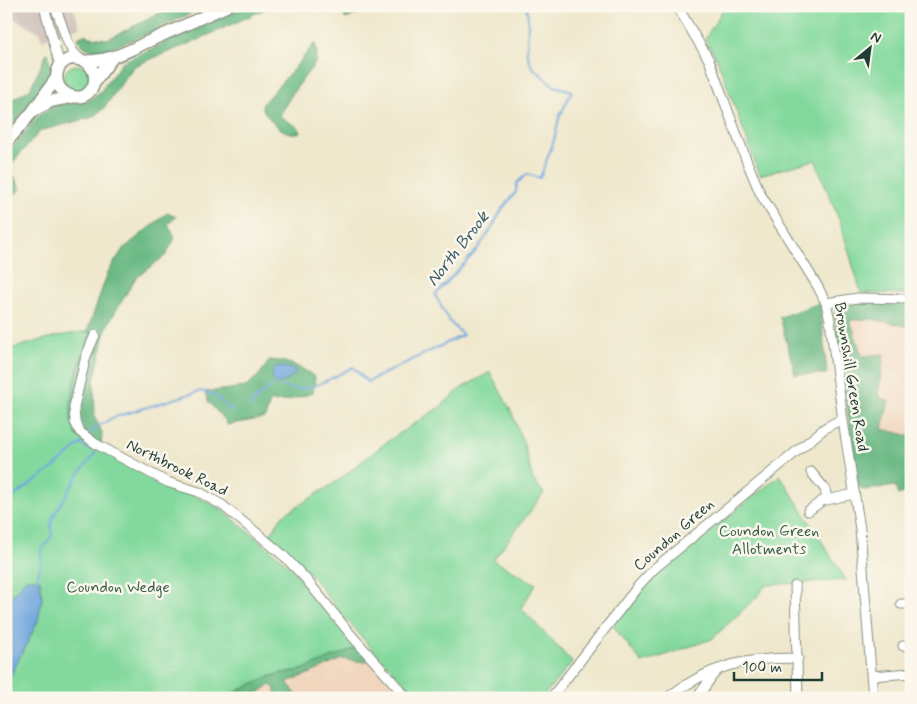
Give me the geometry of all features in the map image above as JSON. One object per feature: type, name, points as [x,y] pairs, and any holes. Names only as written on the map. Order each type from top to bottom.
[{"type":"main road","points":[[6,143],[33,111],[68,60],[113,57],[227,6]]},
{"type":"main road","points":[[58,72],[58,86],[62,91],[78,97],[87,94],[113,57]]},
{"type":"main road","points":[[82,60],[92,68],[95,81]]},
{"type":"main road","points":[[33,111],[52,101],[73,96]]},
{"type":"street","points":[[44,6],[58,72]]},
{"type":"street","points":[[54,6],[61,21],[69,48],[82,60]]},
{"type":"street","name":"Brownshill Green Road","points":[[677,6],[709,60],[761,195],[826,303],[860,529],[873,698]]},
{"type":"street","points":[[826,303],[858,298],[911,299]]},
{"type":"street","name":"Northbrook Road","points":[[95,335],[86,356],[74,408],[75,422],[80,432],[96,444],[167,482],[199,492],[222,505],[284,556],[305,578],[384,674],[407,698]]},
{"type":"street","name":"Coundon Green","points":[[551,698],[639,585],[655,568],[826,428],[836,422],[843,421]]},
{"type":"street","points":[[811,472],[825,490],[827,499]]},
{"type":"street","points":[[808,512],[827,499],[854,494]]},
{"type":"street","points":[[795,586],[798,698]]},
{"type":"street","points":[[667,698],[692,680],[732,663],[766,658],[798,658]]},
{"type":"street","points":[[697,698],[713,675],[722,667]]},
{"type":"street","points":[[871,676],[911,673]]},
{"type":"shaded area","points":[[6,6],[73,6],[80,27],[42,40],[39,32],[13,18],[6,23]]},
{"type":"shaded area","points":[[850,319],[872,319],[911,327],[911,436],[882,429],[889,401],[878,396],[884,354],[862,357]]},
{"type":"shaded area","points":[[342,659],[365,662],[372,659],[407,698],[291,698],[295,694],[287,682]]},
{"type":"shaded area","points":[[270,685],[275,688],[275,694],[278,698],[251,698]]},
{"type":"green space","points":[[169,6],[205,6],[116,46],[92,50],[82,44],[78,38],[86,34],[89,37],[108,39],[170,8]]},
{"type":"green space","points":[[248,6],[272,6],[193,42],[134,66],[104,108],[93,117],[40,131],[9,167],[21,189],[6,201],[6,155],[41,113],[57,105],[88,101],[101,91],[122,62]]},
{"type":"green space","points":[[336,6],[374,6],[346,19]]},
{"type":"green space","points":[[722,6],[911,6],[911,294],[861,293],[840,222],[815,160],[760,175],[717,59],[705,39],[723,9]]},
{"type":"green space","points":[[315,43],[317,51],[315,63],[292,94],[279,116],[299,128],[301,132],[289,133],[278,127],[269,118],[262,108],[263,103]]},
{"type":"green space","points":[[47,53],[51,68],[48,79],[6,135],[6,103],[30,89]]},
{"type":"green space","points":[[77,65],[86,69],[90,78],[86,87],[77,91],[68,87],[64,78],[68,69]]},
{"type":"green space","points":[[167,213],[176,217],[168,224],[175,238],[166,255],[135,279],[107,326],[94,381],[95,418],[102,432],[101,451],[80,438],[72,422],[71,410],[74,382],[92,332],[87,332],[108,272],[123,249]]},
{"type":"green space","points":[[862,300],[911,303],[911,327],[872,319],[850,320],[862,356],[884,354],[878,396],[889,401],[882,429],[911,436],[911,493],[906,492],[898,495],[896,486],[865,490],[858,486],[834,314],[838,306]]},
{"type":"green space","points":[[820,303],[827,374],[795,374],[780,317]]},
{"type":"green space","name":"Coundon Wedge","points":[[80,332],[93,332],[76,435],[221,509],[282,559],[358,647],[302,670],[262,679],[223,698],[6,698],[6,350]]},
{"type":"green space","points":[[270,360],[294,365],[315,377],[313,393],[286,401],[270,402],[265,418],[227,425],[225,420],[209,403],[205,392],[246,387],[259,375]]},
{"type":"green space","points":[[490,372],[512,413],[524,445],[533,480],[544,493],[493,560],[536,584],[521,608],[572,662],[542,698],[419,698],[369,646],[313,577],[269,536],[282,516],[339,480],[384,444],[441,406],[460,389]]},
{"type":"green space","name":"Coundon Green Allotments","points":[[780,475],[846,580],[767,585],[762,589],[761,593],[712,639],[642,663],[613,626],[639,591],[653,577]]},
{"type":"green space","points":[[358,647],[369,660],[365,662],[342,659],[287,682],[296,694],[291,698],[278,698],[275,694],[275,688],[270,685],[251,698],[223,698],[262,679],[302,670]]},
{"type":"water","points":[[277,366],[294,369],[295,374],[286,381],[275,383],[272,374]]},
{"type":"water","points":[[26,579],[40,579],[42,598],[38,621],[6,685],[6,603]]},
{"type":"waterway","name":"North Brook","points":[[249,407],[276,383],[295,389],[315,386],[353,367],[367,382],[463,335],[450,322],[435,295],[476,251],[502,209],[516,192],[517,183],[527,174],[540,178],[554,140],[559,118],[572,91],[554,86],[532,67],[527,53],[528,17],[526,6]]},
{"type":"waterway","name":"North Brook","points":[[89,435],[94,429],[112,418],[200,391],[214,395],[232,411]]},
{"type":"waterway","name":"North Brook","points":[[6,502],[53,468],[86,439]]},
{"type":"waterway","name":"North Brook","points":[[81,445],[89,450]]},
{"type":"waterway","name":"North Brook","points":[[37,579],[41,562],[41,549],[47,544],[52,535],[51,524],[54,515],[94,453]]}]
